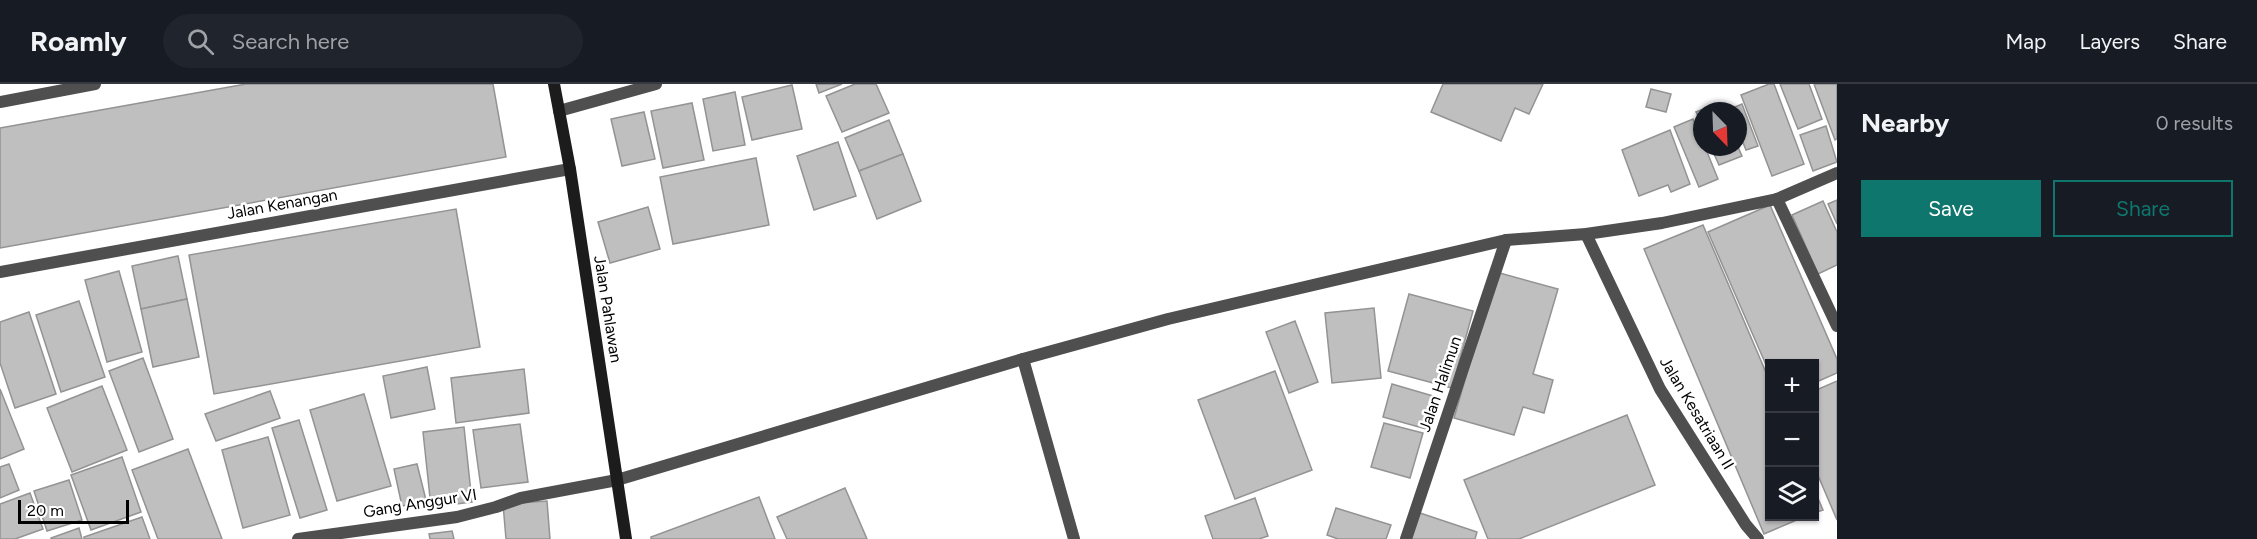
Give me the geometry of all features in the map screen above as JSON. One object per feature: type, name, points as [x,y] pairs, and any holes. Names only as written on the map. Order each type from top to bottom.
[{"type":"main road","name":"Jalan Pahlawan","points":[[554,84],[570,169],[626,539]]},
{"type":"street","points":[[0,102],[95,84]]},
{"type":"street","points":[[559,111],[656,84]]},
{"type":"street","name":"Jalan Kenangan","points":[[0,272],[570,169]]},
{"type":"street","name":"Gang Anggur VI","points":[[298,539],[457,517],[520,498],[617,480],[1023,358],[1168,319],[1506,240],[1586,234],[1662,223],[1777,199],[1837,172]]},
{"type":"street","points":[[1777,199],[1837,326]]},
{"type":"street","name":"Jalan Kesatriaan II","points":[[1586,234],[1660,389],[1746,525],[1758,539]]},
{"type":"street","name":"Jalan Halimun","points":[[1406,539],[1506,240]]},
{"type":"street","points":[[1023,358],[1074,539]]},
{"type":"building","points":[[246,84],[493,84],[506,157],[0,248],[0,128]]},
{"type":"building","points":[[816,84],[842,84],[819,93]]},
{"type":"building","points":[[855,84],[876,84],[889,113],[842,132],[826,96]]},
{"type":"building","points":[[1443,84],[1543,84],[1529,114],[1515,108],[1501,141],[1431,112]]},
{"type":"building","points":[[1774,84],[1804,164],[1772,176],[1747,111],[1747,102],[1744,102],[1741,95]]},
{"type":"building","points":[[1780,84],[1809,84],[1822,119],[1798,129]]},
{"type":"building","points":[[1814,84],[1837,84],[1837,139],[1835,140]]},
{"type":"building","points":[[792,85],[802,129],[752,140],[742,97]]},
{"type":"building","points":[[1651,89],[1671,94],[1666,112],[1646,107]]},
{"type":"building","points":[[735,92],[745,145],[713,151],[703,99]]},
{"type":"building","points":[[692,103],[704,160],[663,168],[651,111]]},
{"type":"building","points":[[644,112],[655,159],[622,166],[611,119]]},
{"type":"building","points":[[1747,117],[1758,146],[1747,150]]},
{"type":"building","points":[[1693,119],[1693,156],[1709,156],[1718,179],[1699,187],[1674,127]]},
{"type":"building","points":[[889,120],[903,154],[859,171],[845,138]]},
{"type":"building","points":[[1826,126],[1837,162],[1813,171],[1800,135]]},
{"type":"building","points":[[1670,130],[1690,184],[1671,192],[1668,185],[1639,196],[1622,150]]},
{"type":"building","points":[[838,142],[856,196],[814,210],[797,156]]},
{"type":"building","points":[[903,154],[921,201],[877,219],[859,171]]},
{"type":"building","points":[[1715,156],[1742,156],[1719,165]]},
{"type":"building","points":[[756,158],[769,225],[673,244],[660,177]]},
{"type":"building","points":[[1837,200],[1837,224],[1828,204]]},
{"type":"building","points":[[1823,201],[1837,232],[1837,265],[1818,274],[1792,215]]},
{"type":"building","points":[[1770,205],[1837,359],[1837,373],[1819,381],[1819,359],[1765,359],[1765,363],[1708,232]]},
{"type":"building","points":[[648,207],[660,249],[610,263],[598,222]]},
{"type":"building","points":[[456,209],[480,347],[214,394],[189,255]]},
{"type":"building","points":[[1703,225],[1765,370],[1765,521],[1794,521],[1764,534],[1644,249]]},
{"type":"building","points":[[178,256],[187,299],[141,309],[132,266]]},
{"type":"building","points":[[119,271],[142,352],[107,362],[85,280]]},
{"type":"building","points":[[1496,272],[1558,289],[1533,374],[1553,380],[1544,413],[1523,407],[1514,435],[1454,418]]},
{"type":"building","points":[[1409,294],[1473,311],[1452,388],[1388,371]]},
{"type":"building","points":[[187,299],[199,357],[153,367],[141,309]]},
{"type":"building","points":[[79,301],[105,377],[61,392],[36,315]]},
{"type":"building","points":[[1374,308],[1381,378],[1332,383],[1325,313]]},
{"type":"building","points":[[29,312],[56,394],[15,408],[0,363],[0,322]]},
{"type":"building","points":[[1295,321],[1318,382],[1289,393],[1266,332]]},
{"type":"building","points":[[143,358],[173,439],[139,452],[109,371]]},
{"type":"building","points":[[427,367],[435,409],[391,418],[383,376]]},
{"type":"building","points":[[524,369],[529,413],[456,423],[451,378]]},
{"type":"building","points":[[1275,371],[1312,470],[1235,499],[1198,400]]},
{"type":"building","points":[[1837,381],[1837,520],[1819,478],[1819,389]]},
{"type":"building","points":[[1392,384],[1440,398],[1430,430],[1383,417]]},
{"type":"building","points":[[102,386],[127,450],[72,472],[47,408]]},
{"type":"building","points":[[0,389],[24,449],[0,459]]},
{"type":"building","points":[[270,391],[280,418],[216,441],[205,414]]},
{"type":"building","points":[[364,394],[391,486],[337,501],[310,410]]},
{"type":"building","points":[[1627,415],[1655,485],[1519,539],[1488,539],[1464,480]]},
{"type":"building","points":[[299,420],[327,510],[300,518],[272,428]]},
{"type":"building","points":[[1384,423],[1423,433],[1410,478],[1371,467]]},
{"type":"building","points":[[520,424],[528,482],[481,488],[473,430]]},
{"type":"building","points":[[464,427],[472,502],[431,507],[423,432]]},
{"type":"building","points":[[268,437],[290,515],[243,528],[222,450]]},
{"type":"building","points":[[188,449],[222,539],[158,539],[132,470]]},
{"type":"building","points":[[122,457],[141,512],[91,530],[71,475]]},
{"type":"building","points":[[9,464],[19,490],[0,498],[0,467]]},
{"type":"building","points":[[417,464],[426,500],[402,506],[394,469]]},
{"type":"building","points":[[69,480],[82,520],[47,531],[34,491]]},
{"type":"building","points":[[845,488],[867,539],[787,539],[777,517]]},
{"type":"building","points":[[30,493],[43,529],[15,539],[0,539],[0,504]]},
{"type":"building","points":[[759,497],[775,539],[651,539],[651,537]]},
{"type":"building","points":[[1255,498],[1268,536],[1259,539],[1213,539],[1205,516]]},
{"type":"building","points":[[547,501],[550,539],[506,539],[503,504]]},
{"type":"building","points":[[1336,508],[1391,525],[1386,539],[1338,539],[1327,535]]},
{"type":"building","points":[[1417,512],[1477,532],[1475,539],[1408,539]]},
{"type":"building","points":[[142,517],[150,539],[84,539],[84,537]]},
{"type":"building","points":[[79,528],[82,539],[51,539],[51,538]]},
{"type":"building","points":[[452,531],[454,539],[430,539],[429,534]]}]
